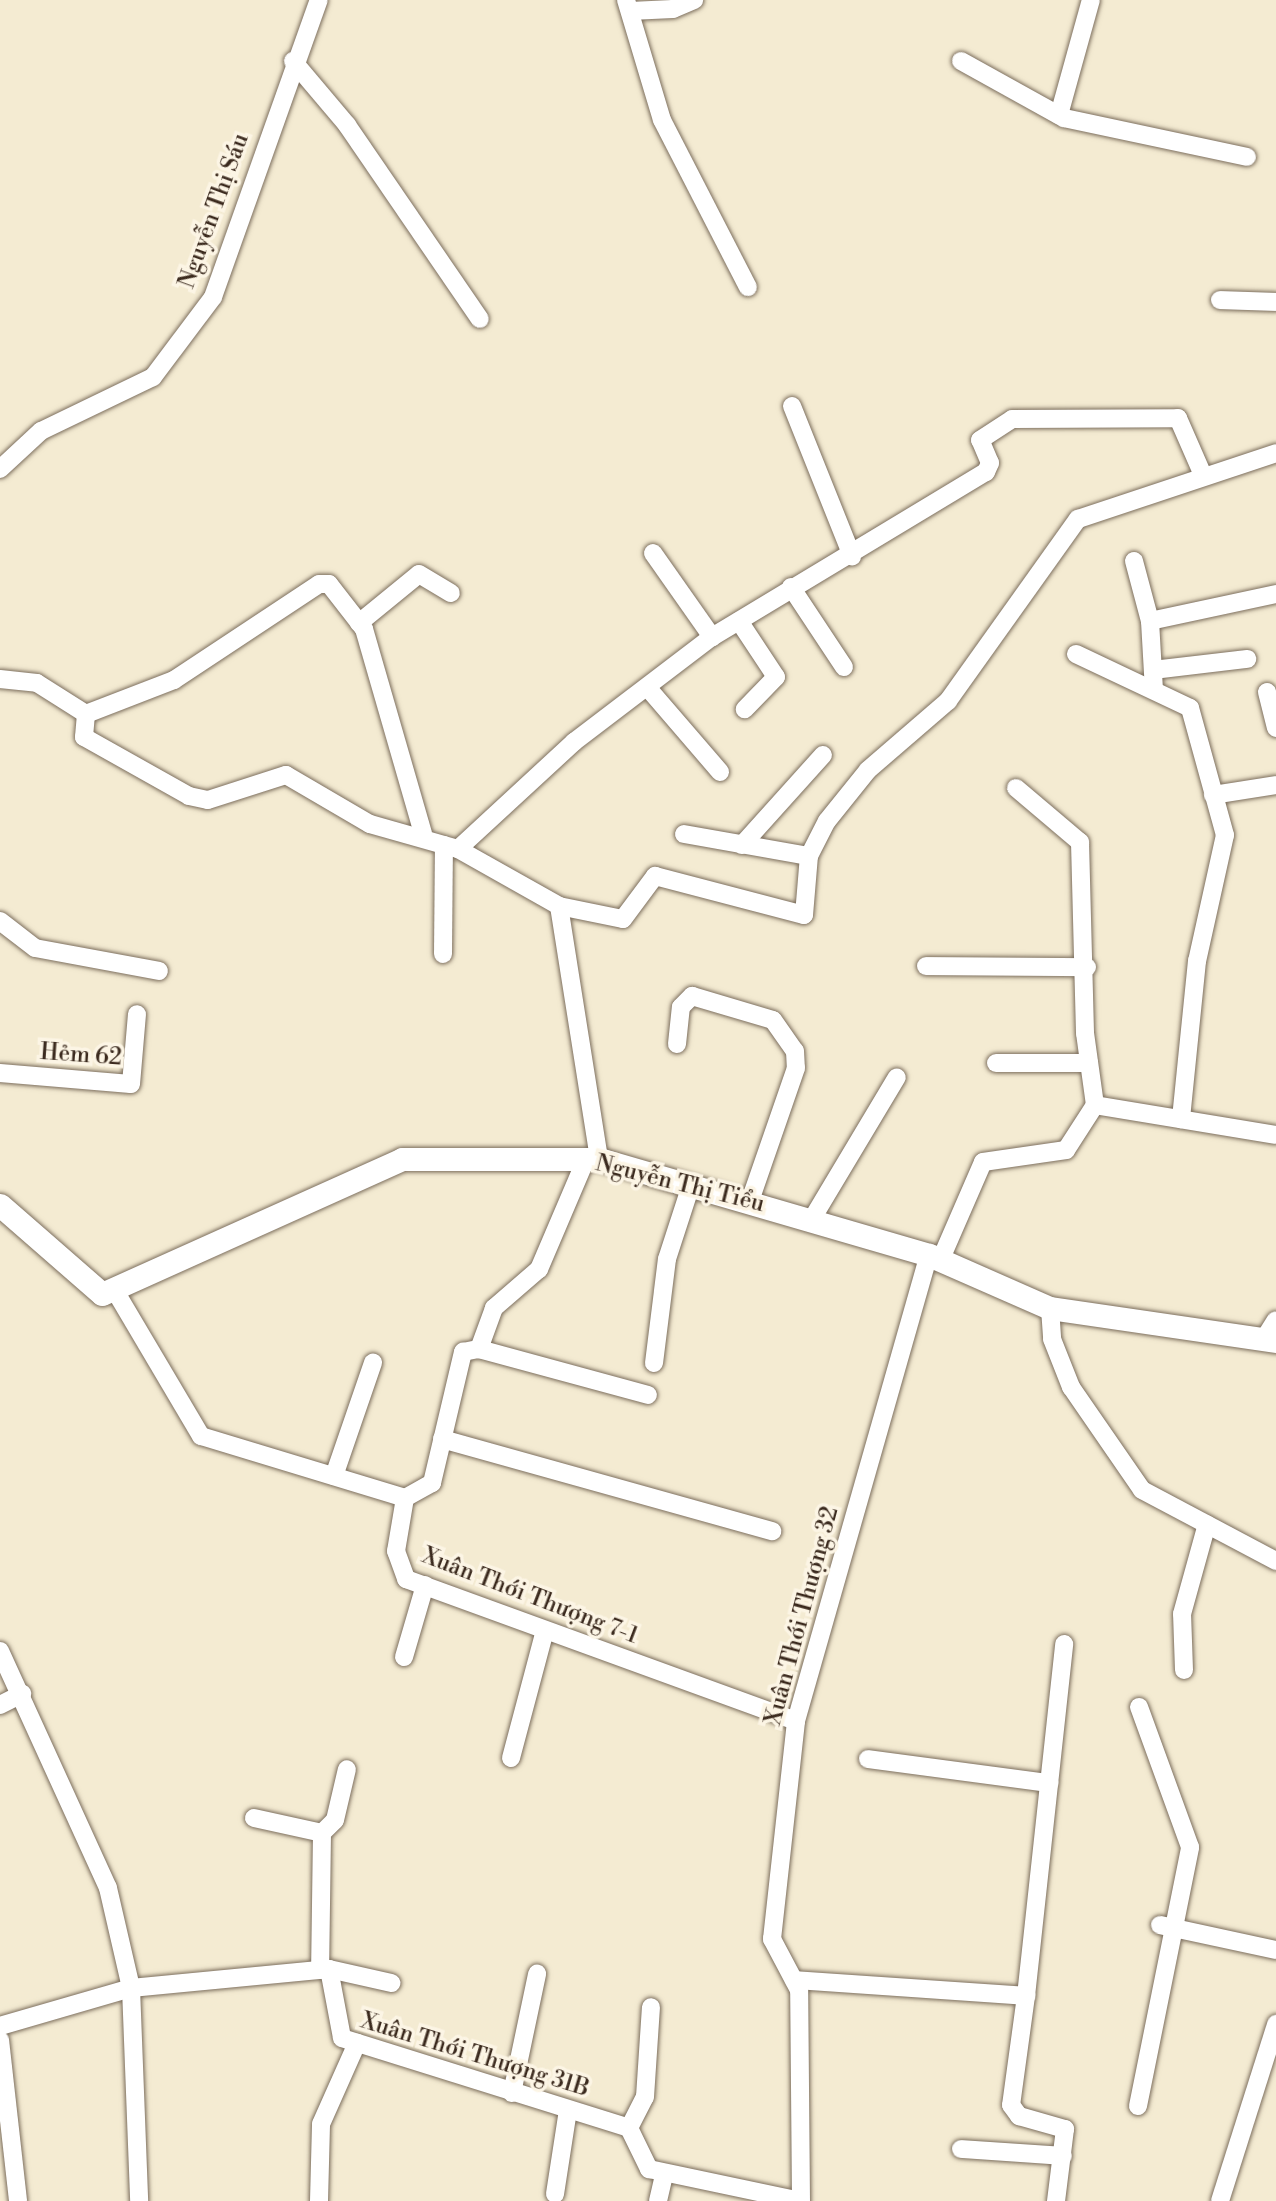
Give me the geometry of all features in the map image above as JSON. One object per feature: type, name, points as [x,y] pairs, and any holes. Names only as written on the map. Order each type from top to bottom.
[{"type":"street","name":"Nguyễn Thị Sáu","points":[[0,469],[41,431],[153,377],[213,297],[293,61],[319,0]]},
{"type":"street","points":[[694,0],[673,9],[628,6],[662,121],[748,287]]},
{"type":"street","points":[[1059,115],[1091,0]]},
{"type":"street","points":[[293,61],[347,125],[480,319]]},
{"type":"street","points":[[961,61],[1059,115],[1247,157]]},
{"type":"street","points":[[1220,300],[1276,302]]},
{"type":"street","points":[[792,406],[852,556]]},
{"type":"street","points":[[443,954],[451,847],[574,742],[712,638],[790,587],[852,556],[985,472],[990,463],[980,440],[1019,416],[1048,422],[1157,413],[1178,418],[1202,473]]},
{"type":"street","points":[[86,714],[84,737],[189,796],[208,800],[286,775],[370,824],[423,834],[559,906],[623,919],[655,876],[804,915],[809,856],[827,821],[868,770],[948,701],[1078,519],[1202,473],[1276,453]]},
{"type":"street","points":[[653,553],[712,638]]},
{"type":"street","points":[[1134,561],[1150,621],[1154,690]]},
{"type":"street","points":[[359,623],[419,574],[451,593]]},
{"type":"street","points":[[86,714],[174,680],[323,582],[359,623],[423,834]]},
{"type":"street","points":[[790,587],[844,667]]},
{"type":"street","points":[[1150,621],[1276,594]]},
{"type":"street","points":[[739,621],[776,677],[745,709]]},
{"type":"street","points":[[1076,654],[1190,708],[1226,835],[1197,961],[1181,1119]]},
{"type":"street","points":[[1153,670],[1247,659]]},
{"type":"street","points":[[0,679],[37,683],[86,714]]},
{"type":"street","points":[[646,687],[720,772]]},
{"type":"street","points":[[1267,692],[1276,727]]},
{"type":"street","points":[[741,845],[823,755]]},
{"type":"street","points":[[1213,796],[1276,785]]},
{"type":"street","points":[[1016,788],[1080,842],[1089,1063],[1095,1105],[1276,1135]]},
{"type":"street","points":[[684,834],[809,856]]},
{"type":"street","points":[[479,1349],[494,1308],[539,1269],[593,1159],[559,906]]},
{"type":"street","points":[[0,921],[35,948],[159,971]]},
{"type":"street","points":[[926,966],[1087,967]]},
{"type":"street","points":[[677,1044],[681,1007],[692,996],[773,1020],[796,1051],[796,1068],[750,1201]]},
{"type":"street","name":"Hẻm 62","points":[[0,1073],[131,1084],[137,1014]]},
{"type":"street","points":[[996,1063],[1089,1063]]},
{"type":"street","points":[[812,1219],[897,1077]]},
{"type":"street","name":"Xuân Thới Thượng 32","points":[[801,2201],[799,1990],[772,1939],[796,1721],[934,1258],[984,1162],[1066,1150],[1095,1105]]},
{"type":"street","name":"Nguyễn Thị Tiểu","points":[[114,1289],[402,1159],[593,1159],[750,1201],[934,1258],[1051,1308],[1272,1334]]},
{"type":"street","points":[[654,1363],[667,1259],[691,1185]]},
{"type":"street","points":[[0,1205],[102,1294],[114,1289],[201,1436],[405,1498],[432,1483],[463,1352],[479,1349],[648,1395]]},
{"type":"street","points":[[1051,1308],[1052,1339],[1071,1387],[1142,1490],[1276,1561]]},
{"type":"street","points":[[334,1476],[373,1363]]},
{"type":"street","points":[[442,1439],[772,1531]]},
{"type":"street","name":"Xuân Thới Thượng 7-1","points":[[405,1498],[396,1551],[406,1579],[796,1721]]},
{"type":"street","points":[[1184,1670],[1182,1614],[1207,1524]]},
{"type":"street","points":[[404,1657],[425,1585]]},
{"type":"street","points":[[511,1758],[545,1630]]},
{"type":"street","points":[[1056,2201],[1063,2156],[1061,2124],[1012,2111],[1064,1644]]},
{"type":"street","points":[[0,1651],[22,1693],[108,1888],[131,1988],[139,2201]]},
{"type":"street","points":[[0,1705],[22,1693]]},
{"type":"street","points":[[1138,2106],[1167,1927],[1190,1847],[1139,1707]]},
{"type":"street","points":[[868,1759],[1049,1783]]},
{"type":"street","points":[[325,1969],[322,1833],[335,1820],[347,1769]]},
{"type":"street","points":[[254,1818],[322,1833]]},
{"type":"street","points":[[1167,1927],[1276,1950]]},
{"type":"street","points":[[0,2026],[131,1988],[325,1969],[391,1983]]},
{"type":"street","name":"Xuân Thới Thượng 31B","points":[[325,1969],[342,2038],[629,2128]]},
{"type":"street","points":[[512,2093],[537,1974]]},
{"type":"street","points":[[794,1980],[1026,1996]]},
{"type":"street","points":[[651,2007],[645,2097],[629,2128],[649,2169],[801,2201]]},
{"type":"street","points":[[1220,2201],[1276,2024]]},
{"type":"street","points":[[0,2040],[18,2201]]},
{"type":"street","points":[[319,2201],[321,2124],[357,2043]]},
{"type":"street","points":[[555,2194],[568,2110]]},
{"type":"street","points":[[961,2149],[1063,2156]]},
{"type":"street","points":[[658,2201],[664,2174]]}]
